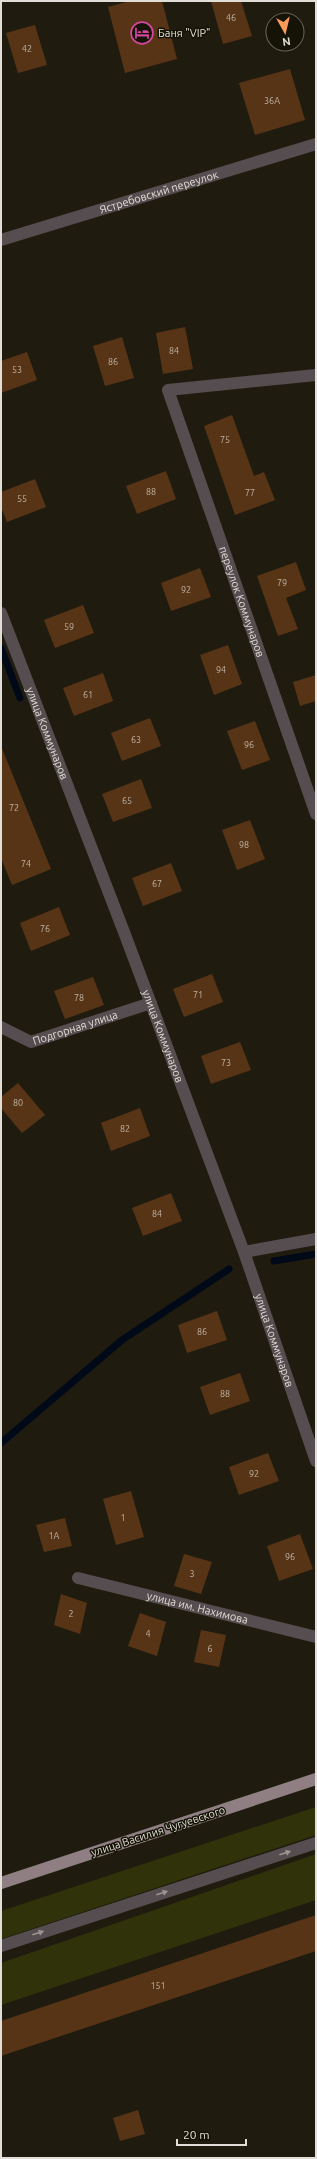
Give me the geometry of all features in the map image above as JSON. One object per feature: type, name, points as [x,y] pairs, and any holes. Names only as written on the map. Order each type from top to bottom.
[{"type":"main road","name":"улица Василия Чугуевского","points":[[1,1883],[316,1779]]},
{"type":"street","name":"Ястребовский переулок","points":[[1,240],[316,144]]},
{"type":"street","name":"переулок Коммунаров","points":[[316,375],[168,390],[316,814]]},
{"type":"street","name":"улица Коммунаров","points":[[1,613],[151,1003],[244,1252],[316,1461]]},
{"type":"street","name":"Подгорная улица","points":[[1,1027],[30,1042],[151,1003]]},
{"type":"street","points":[[244,1252],[316,1239]]},
{"type":"street","name":"улица им. Нахимова","points":[[78,1578],[316,1637]]},
{"type":"street","points":[[1,1946],[316,1843]]},
{"type":"shaded area","points":[[316,1807],[316,1835],[1,1939],[1,1911]]},
{"type":"shaded area","points":[[316,1854],[316,1900],[1,2005],[1,1963]]},
{"type":"building","name":"Баня \"VIP\"","points":[[130,1],[162,1],[177,59],[125,73],[108,7]]},
{"type":"building","points":[[211,1],[241,1],[252,36],[223,44]]},
{"type":"building","points":[[35,25],[47,65],[18,73],[6,33]]},
{"type":"building","points":[[290,69],[305,120],[255,135],[239,83]]},
{"type":"building","points":[[185,327],[193,369],[163,374],[156,333]]},
{"type":"building","points":[[122,337],[134,378],[105,386],[93,346]]},
{"type":"building","points":[[27,352],[37,380],[1,393],[1,361]]},
{"type":"building","points":[[232,415],[254,476],[264,472],[275,500],[235,515],[204,426]]},
{"type":"building","points":[[166,471],[176,499],[137,514],[126,486]]},
{"type":"building","points":[[35,479],[46,507],[7,522],[1,507],[1,492]]},
{"type":"building","points":[[296,562],[306,590],[286,598],[298,629],[278,636],[257,576]]},
{"type":"building","points":[[200,568],[211,597],[171,611],[161,583]]},
{"type":"building","points":[[83,605],[94,633],[55,648],[44,620]]},
{"type":"building","points":[[228,645],[242,684],[214,695],[200,655]]},
{"type":"building","points":[[103,673],[113,701],[74,716],[63,688]]},
{"type":"building","points":[[316,675],[316,701],[300,706],[293,682]]},
{"type":"building","points":[[150,718],[161,746],[122,761],[111,733]]},
{"type":"building","points":[[255,721],[270,760],[242,770],[227,731]]},
{"type":"building","points":[[1,746],[51,869],[12,885],[1,858]]},
{"type":"building","points":[[141,779],[152,808],[113,822],[102,794]]},
{"type":"building","points":[[250,820],[265,859],[237,870],[222,830]]},
{"type":"building","points":[[171,863],[182,891],[143,906],[132,878]]},
{"type":"building","points":[[59,907],[70,935],[31,951],[20,923]]},
{"type":"building","points":[[212,974],[223,1002],[184,1017],[173,989]]},
{"type":"building","points":[[93,977],[104,1005],[65,1019],[54,991]]},
{"type":"building","points":[[240,1042],[251,1070],[211,1084],[201,1056]]},
{"type":"building","points":[[18,1083],[45,1115],[22,1133],[1,1108],[1,1097]]},
{"type":"building","points":[[140,1108],[150,1136],[111,1151],[101,1123]]},
{"type":"building","points":[[171,1193],[182,1221],[143,1236],[132,1208]]},
{"type":"building","points":[[217,1311],[227,1340],[187,1353],[178,1325]]},
{"type":"building","points":[[240,1373],[250,1401],[210,1415],[200,1387]]},
{"type":"building","points":[[268,1453],[279,1481],[239,1495],[229,1467]]},
{"type":"building","points":[[131,1491],[144,1537],[116,1545],[103,1499]]},
{"type":"building","points":[[65,1518],[72,1546],[44,1552],[36,1525]]},
{"type":"building","points":[[300,1534],[313,1569],[279,1581],[267,1546]]},
{"type":"building","points":[[184,1554],[212,1562],[201,1594],[174,1586]]},
{"type":"building","points":[[61,1594],[87,1603],[80,1634],[54,1625]]},
{"type":"building","points":[[140,1613],[166,1622],[157,1656],[128,1646]]},
{"type":"building","points":[[201,1630],[226,1635],[219,1667],[194,1662]]},
{"type":"building","points":[[316,1915],[316,1951],[1,2056],[1,2021]]},
{"type":"building","points":[[138,2110],[145,2134],[120,2141],[113,2118]]},
{"type":"waterway","points":[[1,648],[20,698]]},
{"type":"waterway","points":[[274,1261],[316,1254]]},
{"type":"waterway","points":[[1,1443],[122,1340],[229,1269]]},
{"type":"place","name":"Баня \"VIP\"","points":[[142,33]]}]
